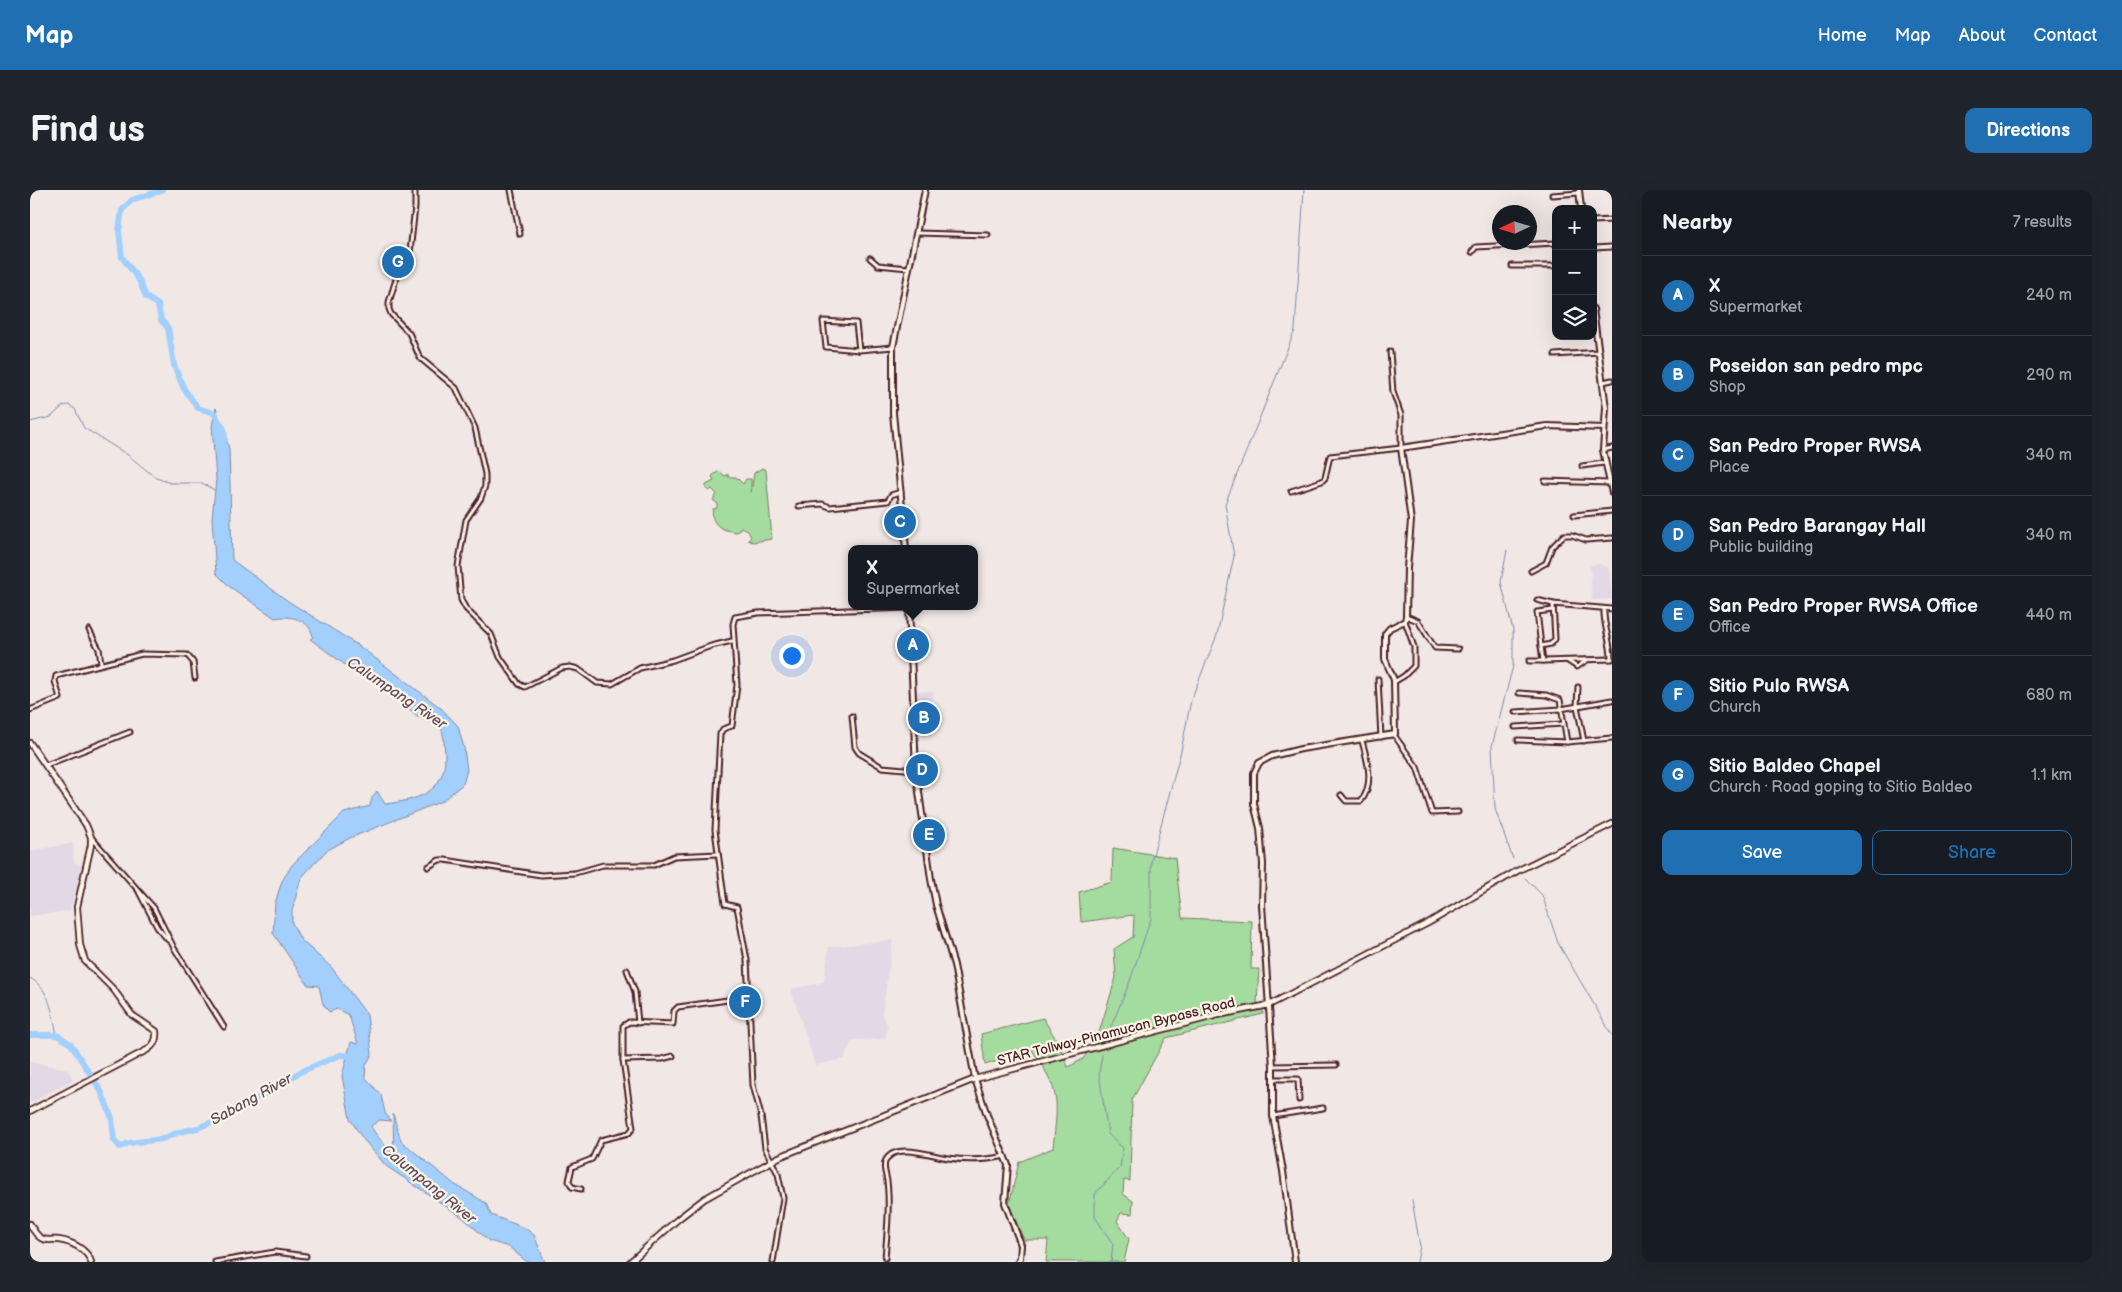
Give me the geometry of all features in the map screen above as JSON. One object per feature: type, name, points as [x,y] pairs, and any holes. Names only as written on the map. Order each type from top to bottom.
[{"type":"main road","points":[[30,743],[86,824],[92,837],[90,855],[77,902],[82,953],[90,968],[114,990],[132,1015],[156,1032],[157,1038],[154,1045],[147,1050],[30,1111]]},
{"type":"main road","name":"STAR Tollway-Pinamucan Bypass Road","points":[[630,1262],[678,1219],[704,1199],[772,1160],[975,1079],[1218,1015],[1269,1005],[1428,922],[1517,871],[1612,824]]},
{"type":"main road","points":[[30,1224],[37,1236],[44,1240],[61,1240],[77,1246],[87,1254],[91,1262]]},
{"type":"street","points":[[415,190],[410,252],[400,269],[389,302],[389,309],[391,314],[409,333],[420,358],[456,388],[475,428],[485,474],[485,486],[481,498],[466,520],[462,538],[458,573],[462,600],[466,609],[491,634],[500,657],[519,684],[525,687],[562,668],[570,667],[578,669],[597,683],[612,684],[640,668],[673,660],[711,646],[732,641]]},
{"type":"street","points":[[511,190],[520,234]]},
{"type":"street","points":[[906,545],[893,412],[893,348],[925,190]]},
{"type":"street","points":[[1552,195],[1579,192],[1581,205]]},
{"type":"street","points":[[1597,221],[1612,220]]},
{"type":"street","points":[[917,233],[988,235]]},
{"type":"street","points":[[1472,252],[1476,248],[1552,243]]},
{"type":"street","points":[[1597,248],[1612,247]]},
{"type":"street","points":[[870,258],[878,265],[908,268]]},
{"type":"street","points":[[1512,266],[1552,266]]},
{"type":"street","points":[[859,350],[856,324],[822,321],[826,347],[859,350],[893,348]]},
{"type":"street","points":[[1597,338],[1606,408],[1602,450],[1604,463],[1609,472],[1609,483],[1612,493]]},
{"type":"street","points":[[1390,352],[1393,392],[1401,415],[1401,448],[1411,521],[1407,568],[1406,619],[1414,647],[1414,666],[1404,676],[1394,682]]},
{"type":"street","points":[[1555,355],[1599,352]]},
{"type":"street","points":[[1603,382],[1612,380]]},
{"type":"street","points":[[1291,491],[1322,481],[1325,478],[1330,456],[1401,448],[1547,426],[1604,428]]},
{"type":"street","points":[[1602,450],[1612,448]]},
{"type":"street","points":[[1582,466],[1604,463]]},
{"type":"street","points":[[1545,481],[1609,483]]},
{"type":"street","points":[[799,506],[822,504],[830,507],[888,501],[891,495],[901,492]]},
{"type":"street","points":[[1574,515],[1612,511]]},
{"type":"street","points":[[1531,571],[1546,563],[1552,547],[1564,535],[1572,535],[1586,540],[1612,538]]},
{"type":"street","points":[[1537,600],[1553,604],[1612,609]]},
{"type":"street","points":[[1541,646],[1551,644],[1555,639],[1553,604]]},
{"type":"street","points":[[773,1262],[783,1198],[778,1174],[766,1148],[761,1116],[752,1085],[749,997],[744,932],[738,907],[725,904],[718,854],[715,805],[720,734],[723,729],[732,726],[737,693],[732,624],[735,618],[740,615],[848,609]]},
{"type":"street","points":[[1529,661],[1612,658],[1609,636],[1603,619],[1604,609]]},
{"type":"street","points":[[909,610],[916,770],[931,879],[955,970],[975,1079],[987,1115],[1005,1156],[1008,1169],[1005,1203],[1021,1245],[1018,1262]]},
{"type":"street","points":[[1543,661],[1538,639],[1537,612],[1553,610]]},
{"type":"street","points":[[1458,649],[1436,648],[1418,621],[1406,619],[1390,628],[1385,634],[1385,659],[1394,682],[1396,723],[1394,735],[1416,767],[1430,810],[1435,814],[1458,812]]},
{"type":"street","points":[[89,630],[99,648],[101,663]]},
{"type":"street","points":[[30,710],[60,698],[55,681],[56,676],[101,663],[148,653],[184,654],[190,657],[195,678]]},
{"type":"street","points":[[1567,660],[1577,667],[1587,659]]},
{"type":"street","points":[[1378,679],[1381,738]]},
{"type":"street","points":[[1578,687],[1577,706],[1584,741]]},
{"type":"street","points":[[1519,693],[1546,695],[1558,699],[1567,742]]},
{"type":"street","points":[[1515,712],[1561,709],[1612,700]]},
{"type":"street","points":[[852,716],[855,747],[859,753],[882,767],[916,770]]},
{"type":"street","points":[[1515,727],[1563,724]]},
{"type":"street","points":[[46,765],[130,732]]},
{"type":"street","points":[[1295,1262],[1283,1171],[1273,1116],[1273,1066],[1262,904],[1261,832],[1254,804],[1256,768],[1262,760],[1272,756],[1328,744],[1362,741],[1394,735]]},
{"type":"street","points":[[1518,740],[1567,742],[1612,738]]},
{"type":"street","points":[[1341,796],[1350,802],[1360,801],[1366,794],[1369,777],[1362,741]]},
{"type":"street","points":[[92,837],[154,908],[172,944],[224,1027]]},
{"type":"street","points":[[428,867],[439,860],[445,860],[542,875],[575,874],[603,865],[654,865],[674,856],[718,854]]},
{"type":"street","points":[[137,888],[157,927],[172,944]]},
{"type":"street","points":[[627,970],[635,992],[638,1023]]},
{"type":"street","points":[[581,1189],[572,1187],[569,1181],[572,1167],[592,1159],[602,1140],[629,1133],[633,1128],[621,1044],[625,1023],[673,1024],[674,1011],[678,1007],[749,997]]},
{"type":"street","points":[[623,1060],[662,1060],[673,1056]]},
{"type":"street","points":[[1273,1066],[1336,1065]]},
{"type":"street","points":[[1273,1079],[1298,1079],[1300,1100]]},
{"type":"street","points":[[1273,1116],[1323,1108]]},
{"type":"street","points":[[885,1258],[888,1193],[884,1170],[885,1162],[890,1156],[903,1151],[931,1153],[947,1158],[977,1160],[1005,1156]]},
{"type":"street","points":[[215,1262],[275,1252],[306,1256]]},
{"type":"shaded area","points":[[1599,564],[1609,568],[1612,599],[1592,600],[1590,565]]},
{"type":"shaded area","points":[[914,691],[934,692],[930,719],[916,721]]},
{"type":"shaded area","points":[[73,843],[74,862],[82,866],[70,911],[30,916],[30,851]]},
{"type":"shaded area","points":[[893,940],[882,1014],[888,1026],[885,1039],[852,1040],[844,1059],[815,1065],[791,989],[824,982],[829,947]]},
{"type":"shaded area","points":[[30,1062],[68,1069],[73,1080],[30,1103]]},
{"type":"green space","points":[[762,468],[766,470],[772,539],[753,542],[748,540],[751,537],[748,531],[741,527],[737,532],[723,529],[715,523],[712,515],[713,509],[717,508],[717,503],[713,500],[717,494],[712,489],[709,491],[706,489],[706,485],[714,481],[712,476],[719,471],[725,476],[728,474],[728,477],[736,477],[743,484],[746,479],[751,479],[751,492],[754,473]]},
{"type":"green space","points":[[1113,848],[1175,858],[1182,918],[1252,921],[1251,969],[1259,969],[1257,1003],[1263,1004],[1263,1014],[1166,1038],[1132,1100],[1130,1181],[1124,1180],[1123,1194],[1133,1201],[1132,1214],[1121,1213],[1117,1221],[1129,1239],[1124,1262],[1046,1262],[1048,1240],[1024,1240],[1009,1205],[1019,1162],[1053,1148],[1056,1107],[1053,1087],[1032,1050],[985,1065],[981,1034],[1043,1018],[1059,1044],[1068,1067],[1083,1059],[1097,1039],[1116,977],[1114,949],[1133,937],[1134,915],[1081,922],[1079,892],[1112,882]]},
{"type":"water","points":[[216,408],[229,448],[232,560],[288,601],[359,646],[441,708],[458,726],[464,748],[467,770],[463,784],[442,801],[350,838],[326,851],[301,878],[292,911],[292,923],[301,940],[332,968],[367,1015],[372,1054],[366,1065],[365,1077],[381,1095],[385,1113],[391,1121],[380,1120],[371,1126],[375,1133],[394,1155],[393,1114],[401,1141],[454,1184],[486,1203],[491,1215],[525,1228],[534,1235],[545,1262],[527,1262],[509,1247],[489,1241],[462,1217],[386,1166],[363,1139],[350,1119],[342,1076],[351,1042],[358,1044],[349,1015],[337,1009],[329,1012],[323,1004],[319,986],[308,985],[273,933],[275,903],[282,881],[292,865],[344,813],[370,806],[372,798],[377,791],[385,804],[419,797],[428,792],[441,778],[444,767],[444,742],[440,724],[417,716],[392,693],[348,667],[310,639],[313,637],[311,631],[304,622],[287,617],[275,618],[230,587],[216,573],[212,519],[216,479],[212,426]]},
{"type":"waterway","name":"Calumpang River","points":[[162,190],[132,200],[122,210],[119,231],[122,257],[139,280],[146,297],[158,305],[161,320],[168,328],[174,365],[184,389],[198,408],[214,413],[224,429],[225,439]]},
{"type":"waterway","points":[[1109,1031],[1129,984],[1151,918],[1151,862],[1181,751],[1191,700],[1217,635],[1234,556],[1225,504],[1295,330],[1304,190]]},
{"type":"waterway","points":[[30,422],[51,417],[63,406],[69,405],[75,409],[84,428],[128,455],[156,478],[171,483],[202,483],[214,490]]},
{"type":"waterway","points":[[1507,550],[1501,582],[1513,630],[1513,666],[1492,746],[1495,809],[1513,859]]},
{"type":"waterway","points":[[1525,878],[1542,895],[1558,943],[1612,1035]]},
{"type":"waterway","points":[[30,978],[42,989],[50,1003],[57,1035]]},
{"type":"waterway","name":"Sabang River","points":[[30,1035],[57,1035],[71,1044],[101,1091],[112,1118],[114,1140],[120,1147],[129,1143],[162,1139],[179,1132],[198,1128],[233,1113],[300,1072],[340,1055],[354,1056]]},
{"type":"waterway","points":[[1102,1055],[1099,1074],[1108,1134],[1123,1148],[1120,1167],[1095,1194],[1095,1217],[1113,1244],[1111,1262]]},
{"type":"waterway","points":[[1412,1200],[1420,1246],[1417,1262]]},
{"type":"place","name":"Sitio Baldeo Chapel","points":[[398,262]]},
{"type":"place","name":"San Pedro Proper RWSA","points":[[900,522]]},
{"type":"place","name":"X","points":[[913,645]]},
{"type":"place","name":"Poseidon san pedro mpc","points":[[924,718]]},
{"type":"place","name":"San Pedro Barangay Hall","points":[[922,770]]},
{"type":"place","name":"San Pedro Proper RWSA Office","points":[[929,835]]},
{"type":"place","name":"Sitio Pulo RWSA","points":[[745,1002]]}]
